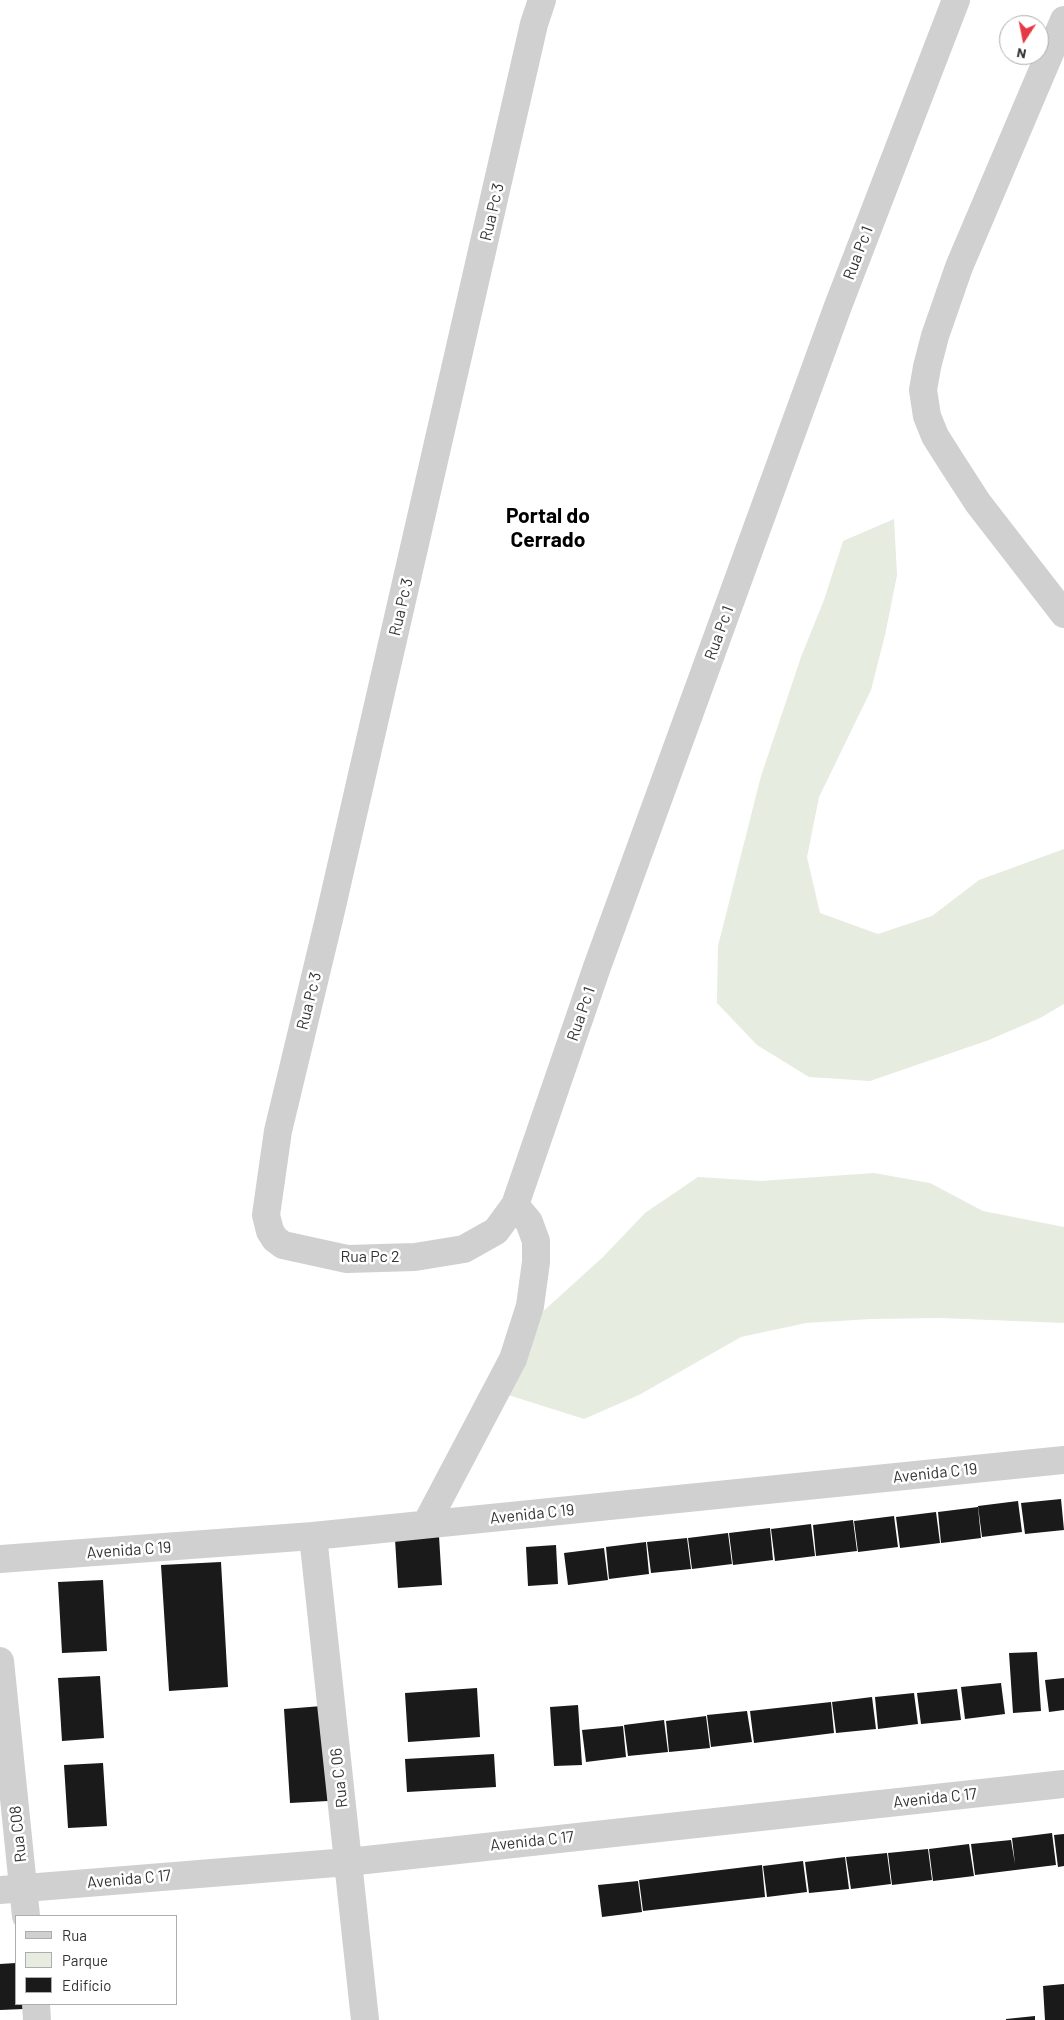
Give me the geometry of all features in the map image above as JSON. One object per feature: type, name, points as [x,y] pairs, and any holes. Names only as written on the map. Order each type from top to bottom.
[{"type":"street","name":"Rua Pc 3","points":[[266,1215],[278,1131],[332,909],[534,24],[542,0]]},
{"type":"street","name":"Rua Pc 1","points":[[464,1249],[496,1231],[515,1205],[597,967],[831,324],[952,1]]},
{"type":"street","points":[[1064,20],[959,267],[935,336],[926,367],[923,390],[927,416],[935,436],[978,503],[1064,614]]},
{"type":"street","points":[[426,1524],[512,1360],[530,1306],[536,1262],[536,1241],[529,1222],[515,1205]]},
{"type":"street","name":"Rua Pc 2","points":[[266,1215],[270,1231],[275,1239],[283,1245],[347,1259],[415,1257],[464,1249]]},
{"type":"street","name":"Avenida C 19","points":[[0,1559],[313,1536],[1064,1460]]},
{"type":"street","name":"Rua C 06","points":[[313,1536],[365,2020]]},
{"type":"street","name":"Rua C08","points":[[0,1661],[12,1889],[25,1915]]},
{"type":"street","name":"Avenida C 17","points":[[12,1889],[348,1862],[1064,1784]]},
{"type":"street","points":[[36,2005],[37,2020]]},
{"type":"green space","points":[[894,519],[897,575],[885,635],[871,690],[819,797],[807,857],[820,913],[878,934],[932,916],[979,880],[1064,849],[1064,1004],[1040,1018],[989,1040],[870,1081],[809,1077],[757,1045],[717,1003],[718,946],[761,776],[843,541]]},
{"type":"green space","points":[[874,1173],[930,1183],[983,1211],[1064,1227],[1064,1323],[941,1318],[871,1319],[806,1323],[741,1337],[639,1395],[584,1419],[505,1394],[516,1336],[603,1257],[645,1213],[698,1177],[761,1181]]},
{"type":"building","points":[[1061,1499],[1064,1530],[1025,1534],[1021,1503]]},
{"type":"building","points":[[1018,1501],[1022,1532],[982,1537],[978,1506]]},
{"type":"building","points":[[978,1507],[981,1538],[941,1543],[938,1512]]},
{"type":"building","points":[[936,1512],[940,1543],[900,1548],[896,1517]]},
{"type":"building","points":[[894,1516],[898,1547],[858,1552],[854,1521]]},
{"type":"building","points":[[853,1520],[857,1551],[816,1556],[813,1525]]},
{"type":"building","points":[[811,1524],[815,1556],[775,1561],[771,1529]]},
{"type":"building","points":[[770,1528],[773,1560],[733,1565],[729,1533]]},
{"type":"building","points":[[728,1533],[732,1564],[692,1569],[688,1538]]},
{"type":"building","points":[[439,1536],[442,1585],[398,1588],[395,1539]]},
{"type":"building","points":[[687,1538],[691,1569],[651,1573],[647,1542]]},
{"type":"building","points":[[646,1542],[649,1574],[609,1579],[606,1547]]},
{"type":"building","points":[[556,1545],[558,1584],[528,1586],[526,1547]]},
{"type":"building","points":[[604,1548],[608,1580],[568,1585],[564,1553]]},
{"type":"building","points":[[221,1562],[228,1687],[169,1691],[161,1565]]},
{"type":"building","points":[[103,1580],[107,1651],[62,1653],[58,1582]]},
{"type":"building","points":[[1037,1652],[1041,1711],[1013,1713],[1009,1653]]},
{"type":"building","points":[[100,1676],[104,1738],[62,1741],[58,1678]]},
{"type":"building","points":[[1064,1678],[1064,1710],[1049,1712],[1045,1680]]},
{"type":"building","points":[[1001,1683],[1005,1714],[965,1719],[961,1687]]},
{"type":"building","points":[[477,1688],[480,1737],[408,1742],[405,1693]]},
{"type":"building","points":[[957,1689],[961,1720],[921,1724],[917,1693]]},
{"type":"building","points":[[914,1693],[918,1724],[878,1729],[875,1697]]},
{"type":"building","points":[[872,1697],[876,1729],[836,1733],[832,1702]]},
{"type":"building","points":[[831,1702],[834,1733],[754,1743],[750,1711]]},
{"type":"building","points":[[578,1705],[582,1765],[554,1766],[550,1707]]},
{"type":"building","points":[[322,1706],[328,1801],[290,1803],[284,1709]]},
{"type":"building","points":[[747,1711],[752,1742],[711,1747],[707,1715]]},
{"type":"building","points":[[706,1716],[710,1748],[669,1752],[666,1721]]},
{"type":"building","points":[[664,1720],[668,1752],[628,1756],[624,1725]]},
{"type":"building","points":[[623,1726],[626,1757],[586,1762],[582,1730]]},
{"type":"building","points":[[494,1754],[496,1787],[407,1792],[405,1759]]},
{"type":"building","points":[[103,1763],[107,1826],[68,1828],[64,1765]]},
{"type":"building","points":[[1052,1833],[1056,1865],[975,1875],[971,1844],[1011,1840],[1015,1864],[1012,1838]]},
{"type":"building","points":[[1064,1834],[1064,1866],[1058,1867],[1054,1835]]},
{"type":"building","points":[[969,1844],[974,1876],[933,1881],[929,1849]]},
{"type":"building","points":[[928,1849],[932,1880],[892,1885],[888,1853]]},
{"type":"building","points":[[887,1853],[891,1884],[851,1889],[846,1857]]},
{"type":"building","points":[[845,1857],[849,1889],[809,1893],[805,1862]]},
{"type":"building","points":[[803,1861],[807,1892],[767,1897],[763,1866]]},
{"type":"building","points":[[762,1865],[765,1897],[643,1911],[639,1880]]},
{"type":"building","points":[[638,1881],[642,1912],[602,1917],[598,1885]]},
{"type":"building","points":[[15,1963],[15,2005],[24,2005],[24,2009],[0,2010],[0,1964]]},
{"type":"building","points":[[1064,1984],[1064,2020],[1045,2020],[1043,1986]]},
{"type":"building","points":[[1035,2016],[1035,2020],[1006,2020],[1006,2019]]},
{"type":"district","name":"Portal do Cerrado","points":[[548,528]]}]
